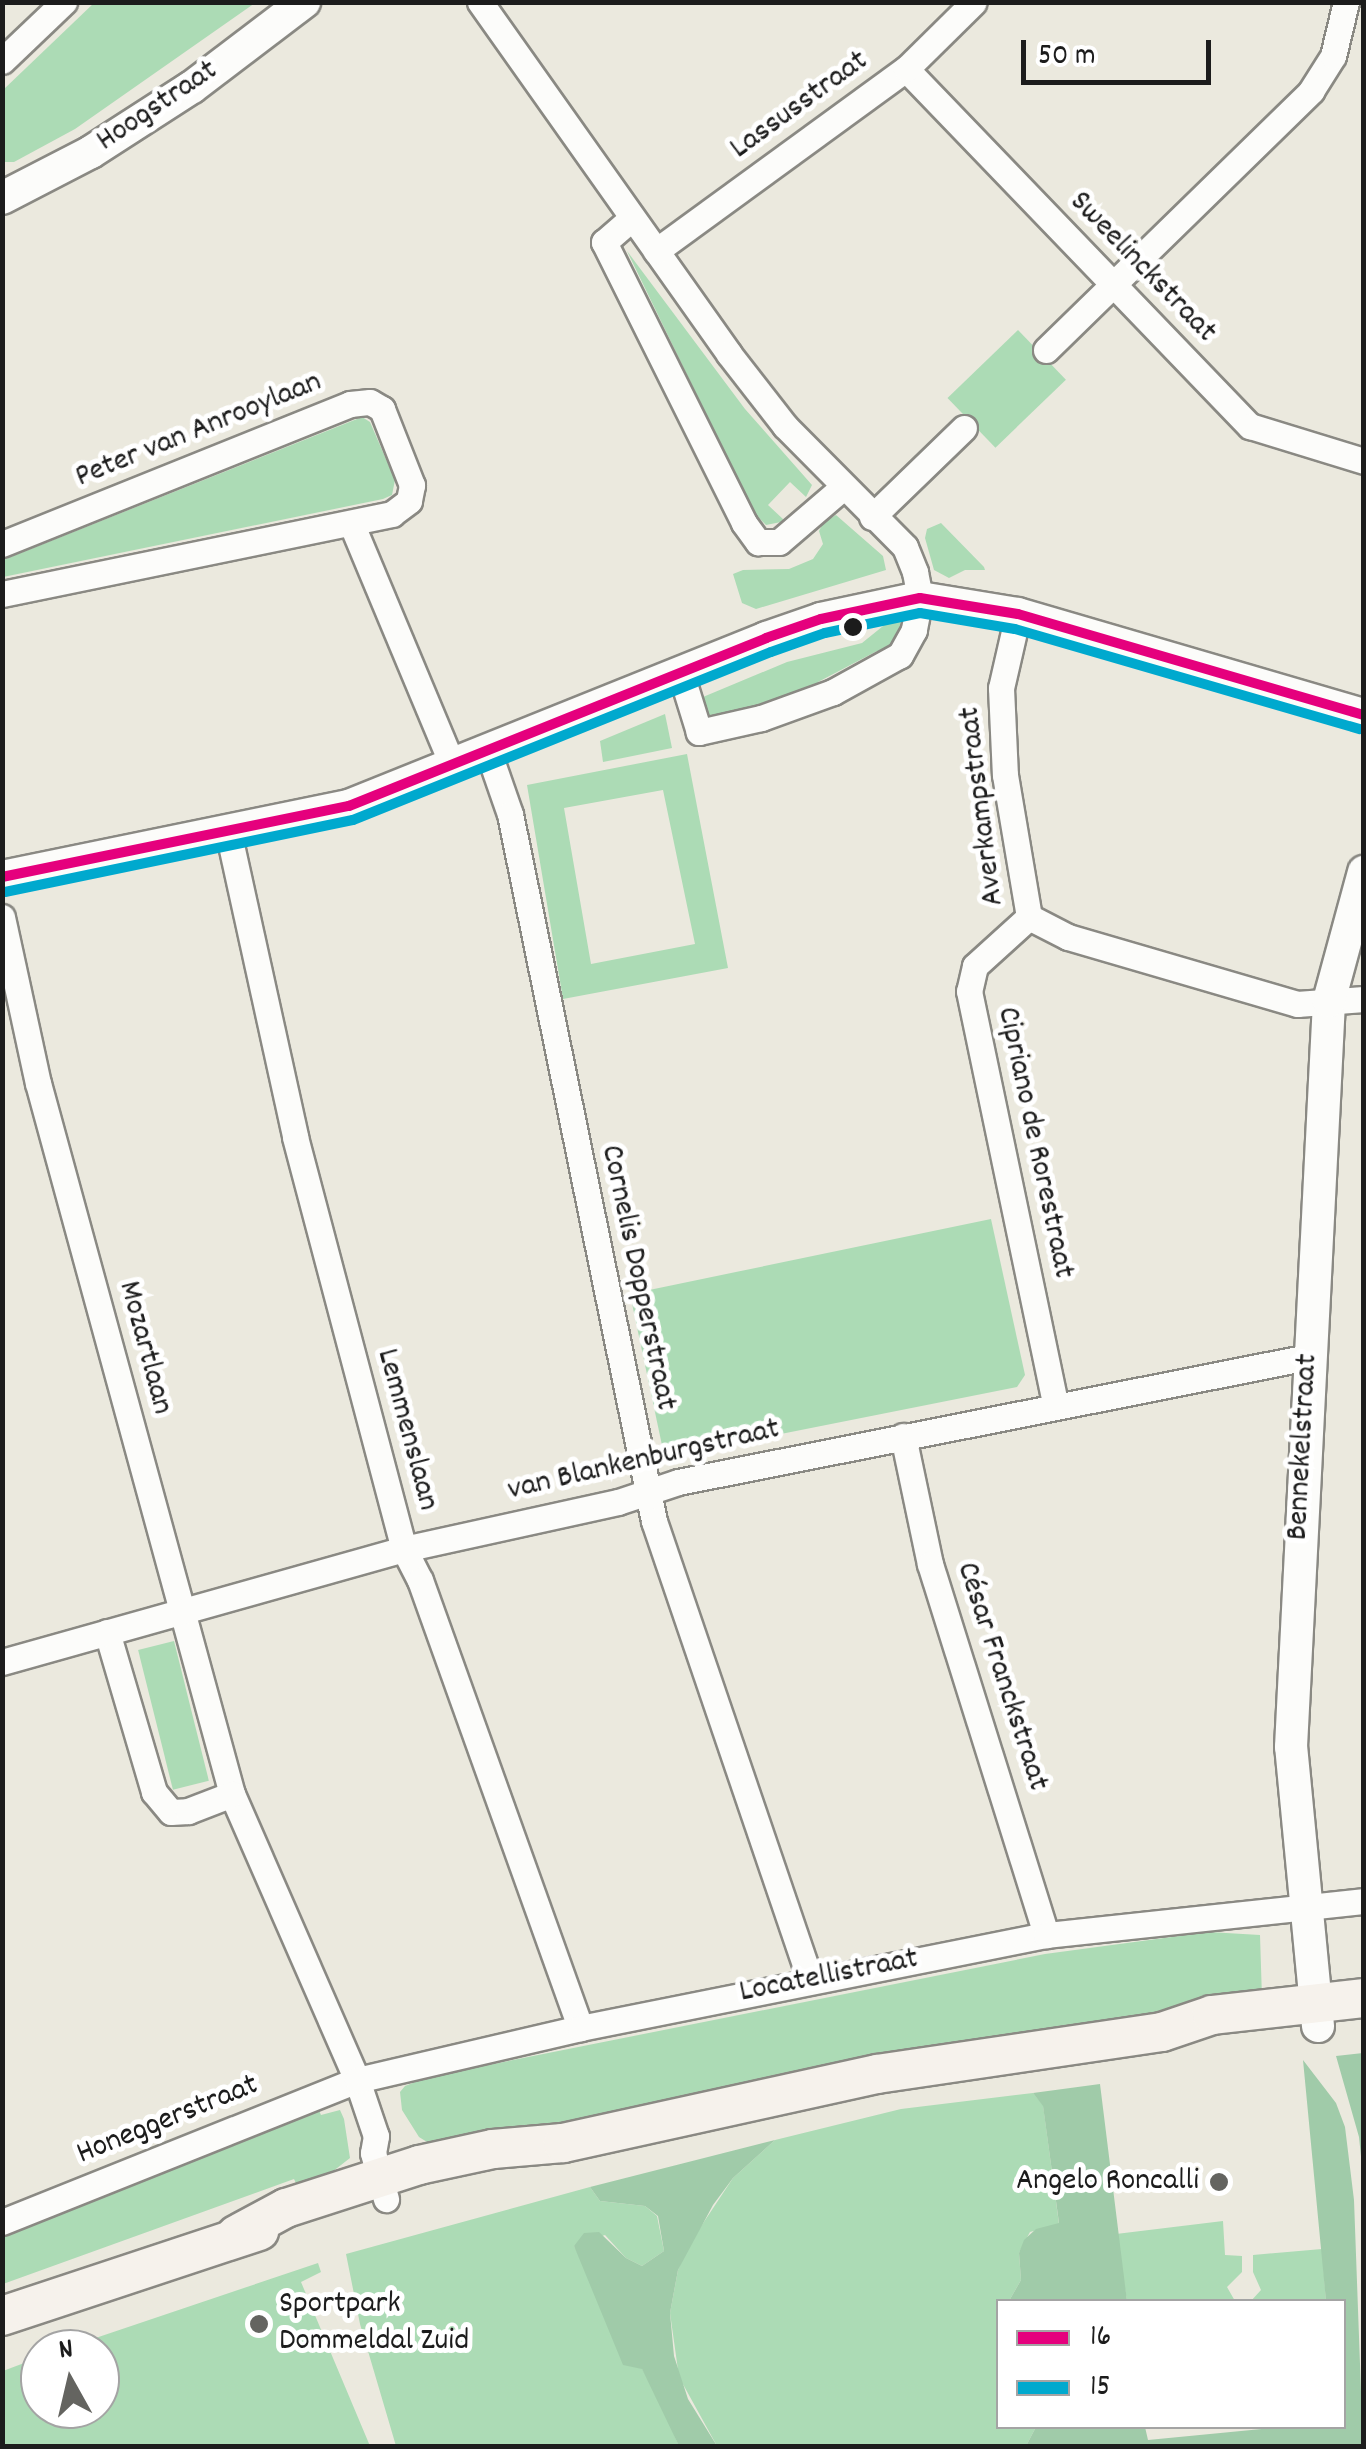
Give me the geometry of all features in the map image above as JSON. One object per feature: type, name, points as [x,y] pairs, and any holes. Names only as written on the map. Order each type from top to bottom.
[{"type":"main road","points":[[1317,2014],[1364,1998]]},
{"type":"main road","points":[[2,2316],[236,2235],[286,2208],[394,2184],[493,2149],[563,2143],[877,2074],[1162,2032],[1212,2016],[1317,2014],[1364,2020]]},
{"type":"street","points":[[2,62],[64,2]]},
{"type":"street","name":"Hoogstraat","points":[[2,198],[91,152],[192,87],[304,2]]},
{"type":"street","points":[[480,2],[728,354],[842,488],[905,547],[920,598],[914,630],[900,655],[833,692],[791,709],[699,732],[681,674]]},
{"type":"street","name":"Lassusstraat","points":[[656,250],[906,70],[974,2]]},
{"type":"street","points":[[1046,350],[1311,90],[1332,56],[1346,2]]},
{"type":"street","name":"Sweelinckstraat","points":[[906,70],[1250,426],[1364,461]]},
{"type":"street","points":[[632,218],[604,242],[744,523],[758,542],[779,542],[842,488]]},
{"type":"street","name":"Peter van Anrooylaan","points":[[2,544],[334,410],[370,402],[382,409],[412,485],[409,501],[392,514],[352,525],[2,594]]},
{"type":"street","points":[[872,517],[964,428]]},
{"type":"street","points":[[352,525],[452,766]]},
{"type":"street","points":[[2,877],[349,806],[821,619],[920,598],[1018,614],[1364,715]]},
{"type":"street","name":"Averkampstraat","points":[[1018,614],[1001,688],[1005,775],[1029,917],[1068,937],[1297,1004],[1364,999]]},
{"type":"street","name":"Cornelis Dopperstraat","points":[[488,752],[510,814],[654,1521],[810,1980]]},
{"type":"street","name":"Lemmenslaan","points":[[228,831],[291,1120],[404,1549],[420,1580],[580,2028]]},
{"type":"street","name":"Bennekelstraat","points":[[1317,2014],[1290,1747],[1330,1001],[1364,872]]},
{"type":"street","name":"Mozartlaan","points":[[2,917],[38,1084],[232,1794],[357,2080],[376,2136],[391,2148],[394,2184]]},
{"type":"street","name":"Cipriano de Rorestraat","points":[[1029,917],[975,966],[969,991],[1055,1404]]},
{"type":"street","name":"van Blankenburgstraat","points":[[2,1662],[404,1549],[618,1502],[648,1491],[1055,1404],[1308,1357]]},
{"type":"street","name":"César Franckstraat","points":[[902,1436],[930,1564],[1046,1935]]},
{"type":"street","points":[[107,1632],[154,1792],[171,1812],[232,1794]]},
{"type":"street","name":"Locatellistraat","points":[[357,2080],[580,2028],[1046,1935],[1364,1901]]},
{"type":"street","name":"Honeggerstraat","points":[[2,2222],[357,2080]]},
{"type":"green space","points":[[95,2],[255,3],[75,129],[14,162],[3,162],[3,90]]},
{"type":"green space","points":[[627,251],[745,409],[812,485],[806,497],[790,482],[768,505],[784,520],[781,522],[766,525],[754,513]]},
{"type":"green space","points":[[1018,330],[1066,380],[995,448],[948,398]]},
{"type":"green space","points":[[362,417],[370,422],[395,480],[392,495],[3,577],[3,560]]},
{"type":"green space","points":[[836,515],[883,556],[886,570],[756,609],[742,603],[733,574],[743,570],[789,569],[813,559],[823,544],[819,531],[823,523]]},
{"type":"green space","points":[[941,523],[985,570],[965,570],[949,578],[934,570],[925,538],[927,529]]},
{"type":"green space","points":[[893,618],[911,628],[887,655],[877,651],[818,682],[814,691],[803,696],[794,692],[709,721],[703,697],[787,662],[862,643]]},
{"type":"green space","points":[[665,714],[672,748],[603,762],[600,741]]},
{"type":"green space","points":[[687,754],[728,968],[563,999],[527,785]],"holes":[[[663,790],[695,944],[591,964],[564,808]]]},
{"type":"green space","points":[[991,1219],[1025,1375],[1017,1387],[671,1456],[663,1450],[630,1294]]},
{"type":"green space","points":[[174,1641],[209,1781],[173,1790],[138,1650]]},
{"type":"green space","points":[[1209,1932],[1260,1935],[1262,1998],[915,2049],[440,2150],[419,2137],[402,2110],[400,2092],[428,2077],[1045,1954]]},
{"type":"green space","points":[[1364,2053],[1363,2176],[1359,2137],[1336,2056]]},
{"type":"green space","points":[[1303,2060],[1336,2103],[1345,2127],[1354,2200],[1363,2446],[1026,2446],[1035,2429],[1145,2429],[1148,2440],[1262,2429],[1346,2429],[1346,2299],[1326,2299]]},
{"type":"green space","points":[[1100,2084],[1127,2299],[1010,2299],[1021,2280],[1019,2253],[1024,2240],[1036,2229],[1059,2223],[1043,2106],[1033,2093]]},
{"type":"green space","points":[[1033,2093],[1043,2105],[1059,2224],[1030,2232],[1019,2253],[1021,2280],[1010,2299],[996,2299],[996,2429],[1035,2429],[1026,2446],[717,2446],[679,2377],[670,2313],[678,2270],[690,2243],[733,2178],[775,2140],[901,2109]]},
{"type":"green space","points":[[318,2108],[321,2115],[340,2110],[344,2119],[350,2158],[332,2172],[333,2179],[300,2192],[294,2179],[3,2284],[3,2232]]},
{"type":"green space","points":[[775,2140],[733,2178],[713,2205],[678,2270],[670,2313],[674,2356],[688,2399],[717,2446],[679,2446],[642,2369],[623,2365],[574,2246],[584,2233],[599,2232],[626,2258],[642,2266],[664,2251],[658,2216],[645,2206],[600,2201],[590,2187]]},
{"type":"green space","points":[[590,2187],[600,2201],[645,2206],[657,2216],[664,2251],[642,2266],[626,2258],[605,2235],[574,2246],[660,2401],[679,2446],[396,2446],[360,2324],[346,2254]]},
{"type":"green space","points":[[1223,2221],[1225,2255],[1242,2256],[1242,2272],[1227,2287],[1234,2299],[1127,2299],[1116,2234]]},
{"type":"green space","points":[[1322,2249],[1326,2299],[1253,2299],[1261,2290],[1253,2272],[1253,2255]]},
{"type":"green space","name":"Sportpark Dommeldal Zuid","points":[[318,2263],[321,2272],[301,2282],[370,2446],[3,2446],[3,2371],[20,2365],[20,2429],[120,2429],[120,2330]]},
{"type":"transit line","name":"16","points":[[2,877],[349,806],[766,638],[821,619],[920,598],[1018,614],[1364,715]]},
{"type":"transit line","name":"15","points":[[5,892],[353,820],[771,652],[825,633],[920,613],[1015,629],[1360,729]]},
{"type":"place","name":"Angelo Roncalli","points":[[1219,2182]]},
{"type":"place","name":"Sportpark Dommeldal Zuid","points":[[259,2324]]}]
